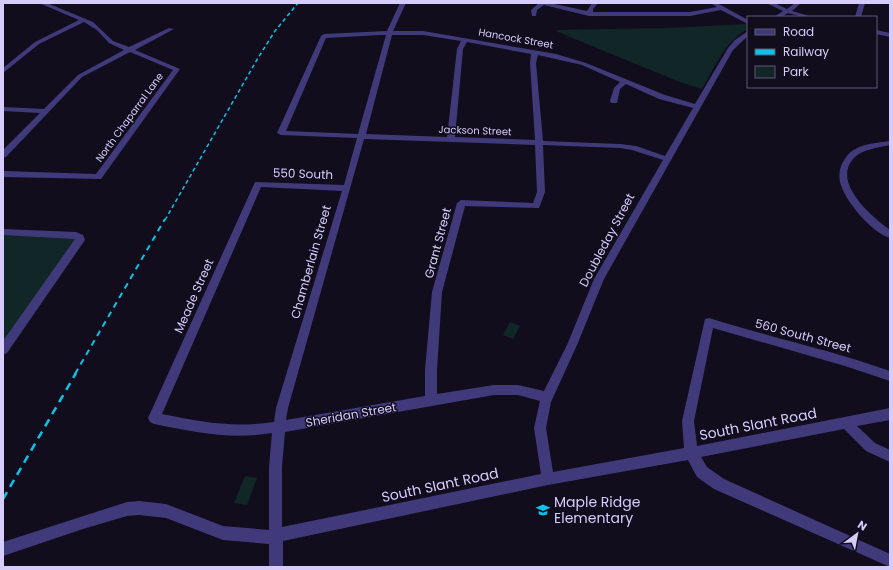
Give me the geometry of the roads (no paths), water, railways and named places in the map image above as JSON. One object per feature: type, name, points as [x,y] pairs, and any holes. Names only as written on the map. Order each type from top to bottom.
[{"type":"street","points":[[42,3],[96,26],[111,42],[129,50]]},
{"type":"street","name":"Chamberlain Street","points":[[276,567],[276,478],[279,427],[282,408],[347,188],[360,136],[390,32],[403,3]]},
{"type":"street","points":[[534,15],[534,10],[543,3],[589,14],[695,13],[721,8]]},
{"type":"street","points":[[589,14],[590,9],[595,3]]},
{"type":"street","points":[[714,3],[747,21]]},
{"type":"street","points":[[769,3],[787,11],[806,16]]},
{"type":"street","points":[[779,16],[798,3]]},
{"type":"street","points":[[858,16],[862,3]]},
{"type":"street","points":[[651,8],[655,14]]},
{"type":"street","points":[[3,71],[37,43],[84,20]]},
{"type":"street","points":[[3,154],[80,76],[171,29]]},
{"type":"street","name":"Hancock Street","points":[[281,133],[324,36],[390,32],[422,33],[556,56],[577,62],[662,97],[696,107]]},
{"type":"street","points":[[877,32],[890,35]]},
{"type":"street","name":"Doubleday Street","points":[[548,479],[540,428],[542,410],[572,345],[599,279],[732,46],[747,34]]},
{"type":"street","points":[[451,139],[460,49],[465,40]]},
{"type":"street","name":"North Chaparral Lane","points":[[3,174],[98,177],[177,69],[129,50]]},
{"type":"street","name":"Grant Street","points":[[431,401],[431,370],[438,292],[461,203],[536,206],[541,192],[538,120],[533,63],[535,52]]},
{"type":"street","points":[[614,101],[617,88],[625,81]]},
{"type":"street","points":[[3,109],[45,110]]},
{"type":"street","name":"Jackson Street","points":[[281,133],[620,146],[633,148],[667,158]]},
{"type":"street","points":[[890,143],[874,145],[861,149],[848,159],[843,173],[845,185],[856,206],[890,235]]},
{"type":"street","name":"550 South","points":[[258,184],[347,188]]},
{"type":"street","name":"Meade Street","points":[[154,418],[258,184]]},
{"type":"street","points":[[3,232],[76,235],[80,237],[80,240],[3,350]]},
{"type":"street","name":"560 South Street","points":[[691,453],[688,421],[709,322],[738,332],[820,353],[890,376]]},
{"type":"street","name":"Sheridan Street","points":[[154,418],[204,428],[250,431],[502,389],[529,392],[547,397]]},
{"type":"street","name":"South Slant Road","points":[[3,549],[127,509],[139,508],[166,511],[234,535],[267,537],[548,479],[890,414]]},
{"type":"street","points":[[848,423],[863,442],[876,451],[890,456]]},
{"type":"street","points":[[691,453],[702,472],[719,484],[890,561]]},
{"type":"railway","points":[[165,220],[258,58],[275,31],[298,3]]},
{"type":"railway","points":[[75,374],[165,219]]},
{"type":"railway","points":[[3,499],[76,373]]},
{"type":"place","name":"Maple Ridge Elementary","points":[[543,510]]}]
